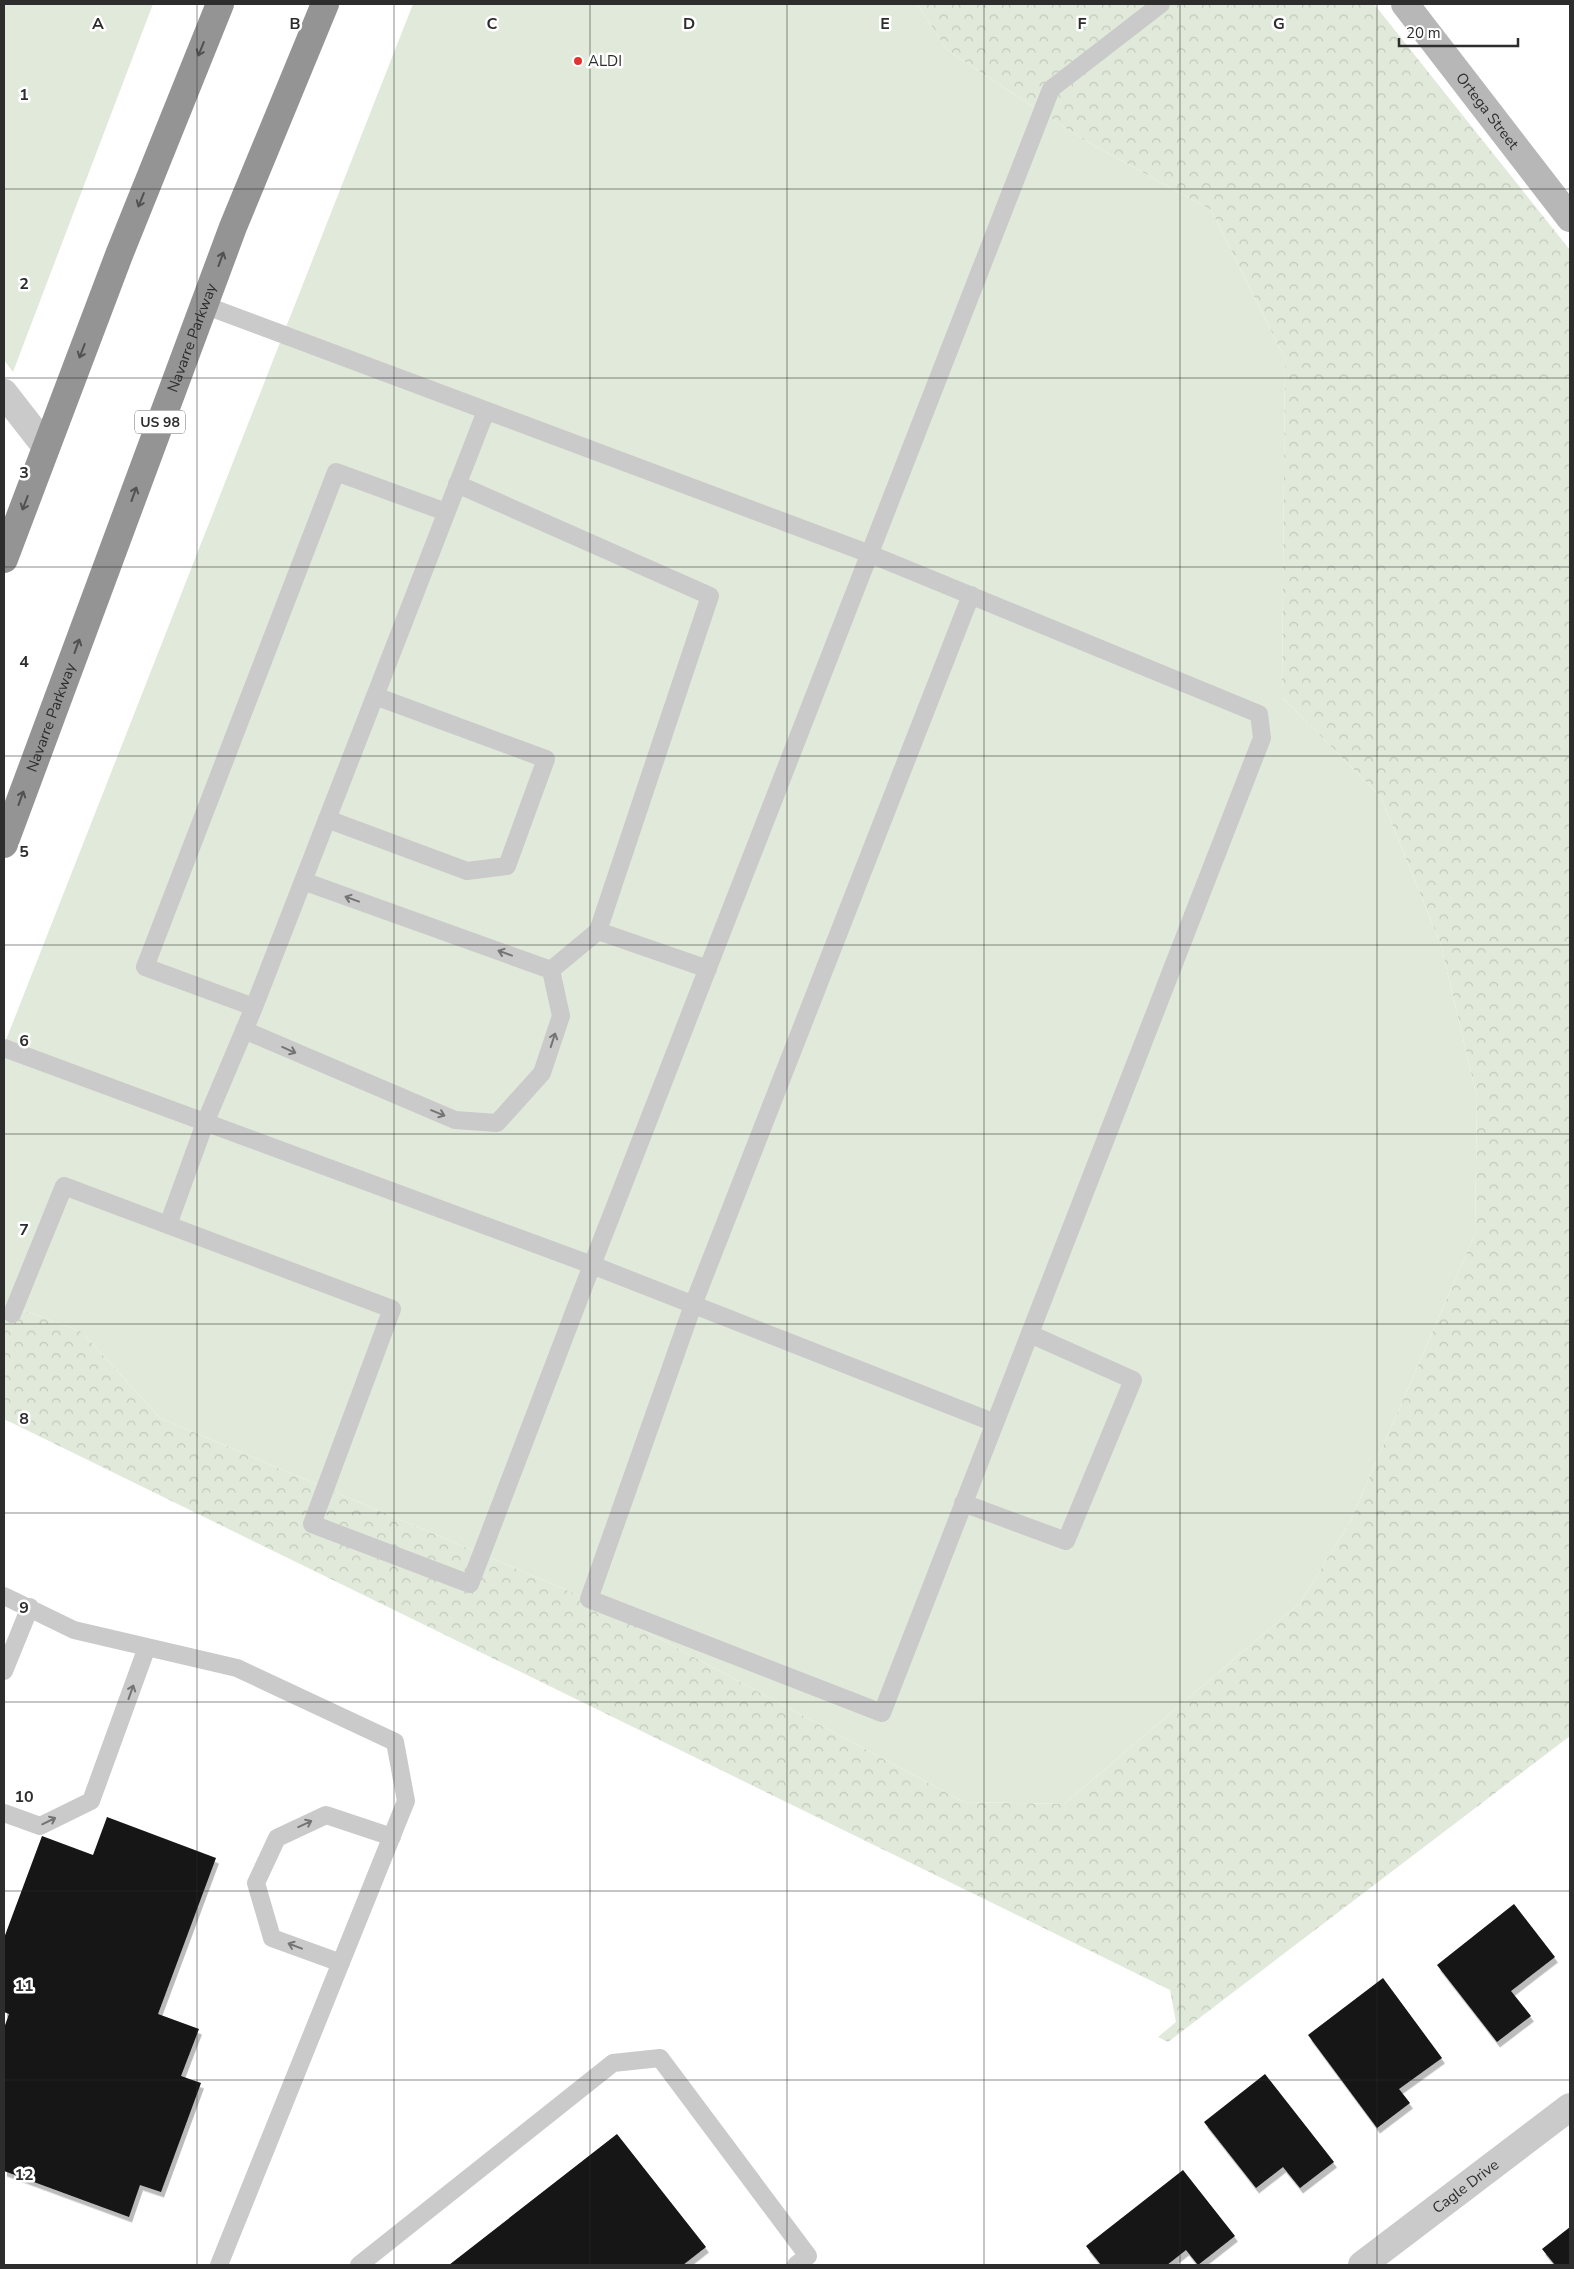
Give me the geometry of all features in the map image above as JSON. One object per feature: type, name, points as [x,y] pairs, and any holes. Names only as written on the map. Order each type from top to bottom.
[{"type":"highway","points":[[4,559],[119,256],[220,4]]},
{"type":"highway","name":"Navarre Parkway","points":[[4,844],[233,227],[325,4]]},
{"type":"street","name":"Ortega Street","points":[[1405,4],[1570,218]]},
{"type":"street","points":[[4,393],[46,447]]},
{"type":"street","name":"Cagle Drive","points":[[1362,2265],[1570,2108]]},
{"type":"lane","points":[[12,1314],[64,1186],[392,1309],[312,1524],[470,1584],[1051,89],[1160,4]]},
{"type":"lane","points":[[204,305],[870,554],[971,595],[1258,714],[1262,738],[882,1713],[589,1599],[693,1305],[971,595]]},
{"type":"lane","points":[[168,1225],[205,1123],[254,1007],[486,411]]},
{"type":"lane","points":[[254,1007],[145,967],[332,481],[336,472],[446,512]]},
{"type":"lane","points":[[457,484],[710,596],[598,931],[551,970]]},
{"type":"lane","points":[[327,819],[467,870],[507,866],[546,760],[375,696]]},
{"type":"lane","points":[[303,881],[551,970]]},
{"type":"lane","points":[[598,931],[708,969]]},
{"type":"lane","points":[[244,1030],[456,1120],[497,1123],[542,1073],[560,1016],[551,970]]},
{"type":"lane","points":[[4,1048],[592,1266],[994,1424]]},
{"type":"lane","points":[[963,1503],[1066,1541],[1133,1380],[1030,1334]]},
{"type":"lane","points":[[4,1596],[74,1630],[237,1668],[396,1742],[406,1801],[219,2265]]},
{"type":"lane","points":[[4,1671],[30,1607]]},
{"type":"lane","points":[[4,1813],[40,1826],[91,1801],[147,1647]]},
{"type":"lane","points":[[341,1963],[272,1938],[256,1883],[277,1838],[326,1815],[392,1837]]},
{"type":"lane","points":[[359,2265],[613,2064],[660,2058],[808,2256],[796,2265]]},
{"type":"green space","points":[[4,4],[153,4],[13,372],[4,360]]},
{"type":"green space","points":[[413,4],[917,4],[947,50],[1084,140],[1211,210],[1285,359],[1282,697],[1381,797],[1441,945],[1477,1098],[1475,1234],[1350,1522],[1300,1603],[1064,1804],[964,1802],[576,1594],[160,1418],[82,1332],[4,1303],[4,1045]]},
{"type":"green space","points":[[917,4],[1374,4],[1570,250],[1570,1736],[1168,2042],[1158,2037],[1176,2022],[1170,1990],[4,1419],[4,1303],[82,1332],[160,1418],[576,1594],[964,1802],[1064,1804],[1300,1603],[1350,1522],[1475,1234],[1477,1098],[1441,945],[1381,797],[1282,697],[1285,359],[1211,210],[1084,140],[947,50]]},
{"type":"building","points":[[107,1817],[216,1858],[158,2014],[199,2029],[181,2076],[201,2083],[161,2192],[140,2185],[129,2217],[4,2171],[4,2028],[9,2014],[4,2012],[4,1938],[42,1836],[93,1855]]},
{"type":"building","points":[[1514,1904],[1555,1957],[1511,1991],[1531,2016],[1497,2042],[1437,1965]]},
{"type":"building","points":[[1383,1978],[1442,2058],[1399,2089],[1410,2103],[1377,2128],[1308,2035]]},
{"type":"building","points":[[1265,2074],[1334,2162],[1300,2188],[1283,2167],[1256,2188],[1204,2122]]},
{"type":"building","points":[[617,2134],[706,2247],[683,2265],[449,2265]]},
{"type":"building","points":[[1183,2170],[1235,2236],[1198,2265],[1186,2250],[1167,2265],[1101,2265],[1086,2246]]},
{"type":"building","points":[[1570,2227],[1570,2265],[1555,2265],[1542,2249]]},
{"type":"place","name":"ALDI","points":[[578,61]]}]
